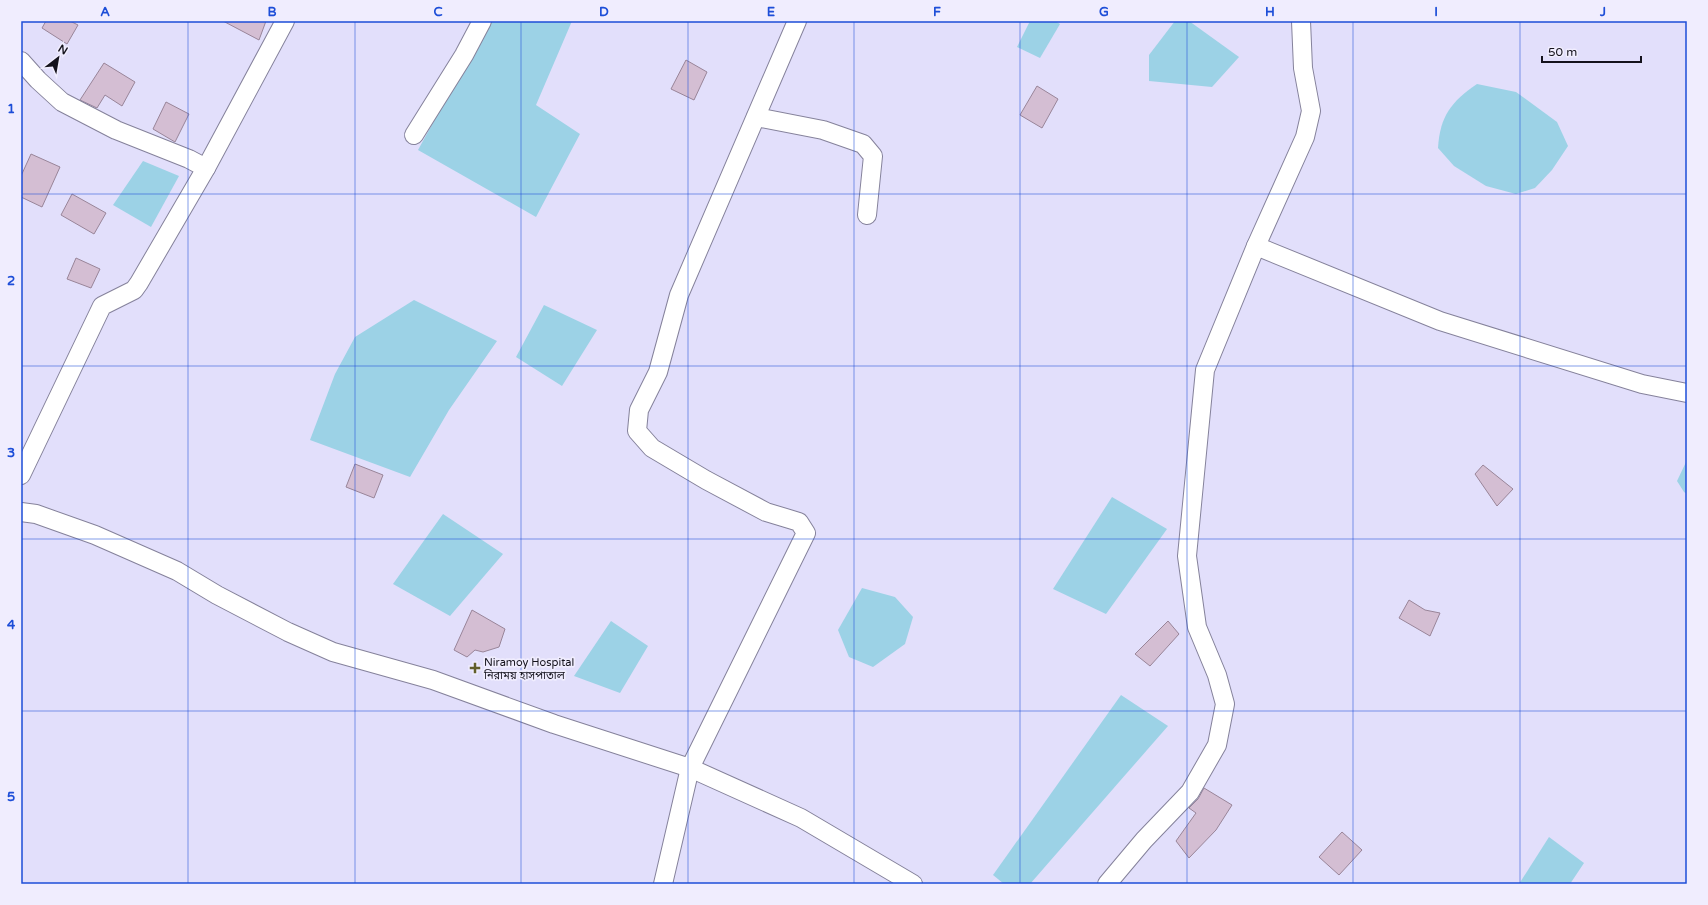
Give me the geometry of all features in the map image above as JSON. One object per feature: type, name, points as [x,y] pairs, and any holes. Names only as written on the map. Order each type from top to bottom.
[{"type":"street","points":[[21,474],[102,306],[134,290],[139,283],[206,168],[285,21]]},
{"type":"street","points":[[414,135],[464,55],[482,21]]},
{"type":"street","points":[[662,884],[690,768],[806,533],[799,522],[766,512],[706,480],[652,448],[638,431],[639,410],[658,372],[679,295],[797,21]]},
{"type":"street","points":[[1107,884],[1144,840],[1190,792],[1217,745],[1225,704],[1217,675],[1197,627],[1187,556],[1205,370],[1256,246],[1305,137],[1311,111],[1303,68],[1301,21]]},
{"type":"street","points":[[21,61],[38,80],[62,102],[116,130],[189,159],[206,168]]},
{"type":"street","points":[[756,117],[823,130],[863,144],[873,156],[868,215]]},
{"type":"street","points":[[1256,246],[1440,321],[1642,384],[1687,393]]},
{"type":"street","points":[[21,512],[36,514],[95,535],[177,571],[223,598],[288,632],[333,652],[433,680],[554,724],[690,768],[801,818],[913,884]]},
{"type":"water","points":[[489,21],[572,21],[536,105],[580,134],[536,217],[418,150]]},
{"type":"water","points":[[1030,21],[1055,21],[1060,24],[1040,58],[1017,47]]},
{"type":"water","points":[[1175,21],[1189,21],[1239,57],[1212,87],[1149,81],[1149,55]]},
{"type":"water","points":[[1477,84],[1516,92],[1557,122],[1568,146],[1552,170],[1535,188],[1516,194],[1486,186],[1454,166],[1438,148],[1441,127],[1448,111],[1460,97]]},
{"type":"water","points":[[143,161],[179,176],[151,227],[113,205]]},
{"type":"water","points":[[414,300],[497,341],[449,410],[410,477],[310,440],[335,374],[355,337]]},
{"type":"water","points":[[544,305],[597,330],[562,386],[516,357]]},
{"type":"water","points":[[1687,460],[1687,494],[1677,481]]},
{"type":"water","points":[[1112,497],[1167,529],[1106,614],[1053,589]]},
{"type":"water","points":[[443,514],[503,554],[450,616],[393,584]]},
{"type":"water","points":[[862,588],[895,597],[913,617],[905,644],[873,667],[849,657],[838,630]]},
{"type":"water","points":[[611,621],[648,646],[620,693],[574,676]]},
{"type":"water","points":[[1121,695],[1168,726],[1030,884],[1004,884],[993,875]]},
{"type":"water","points":[[1549,837],[1584,863],[1570,884],[1519,884]]},
{"type":"building","points":[[46,21],[70,21],[78,25],[67,44],[42,28]]},
{"type":"building","points":[[223,21],[266,21],[259,40]]},
{"type":"building","points":[[686,60],[707,72],[694,100],[671,89]]},
{"type":"building","points":[[104,63],[135,82],[122,106],[105,95],[97,108],[80,100]]},
{"type":"building","points":[[1037,86],[1058,99],[1042,128],[1020,115]]},
{"type":"building","points":[[166,102],[189,114],[175,142],[153,129]]},
{"type":"building","points":[[31,154],[60,167],[42,207],[21,197],[21,176]]},
{"type":"building","points":[[72,194],[106,213],[94,234],[61,215]]},
{"type":"building","points":[[76,258],[100,269],[91,288],[67,279]]},
{"type":"building","points":[[355,464],[383,475],[374,498],[346,487]]},
{"type":"building","points":[[1483,465],[1513,489],[1497,506],[1475,474]]},
{"type":"building","points":[[1409,600],[1425,610],[1440,613],[1430,636],[1399,618]]},
{"type":"building","points":[[472,610],[505,629],[499,647],[483,652],[475,650],[467,657],[454,650]]},
{"type":"building","points":[[1168,621],[1179,634],[1150,666],[1135,654]]},
{"type":"building","points":[[1204,788],[1232,805],[1216,830],[1189,858],[1176,841],[1196,813],[1189,808],[1198,799]]},
{"type":"building","points":[[1342,832],[1362,850],[1339,875],[1319,857]]},
{"type":"place","name":"Niramoy Hospital নিরাময় হাসপাতাল","points":[[475,668]]}]
